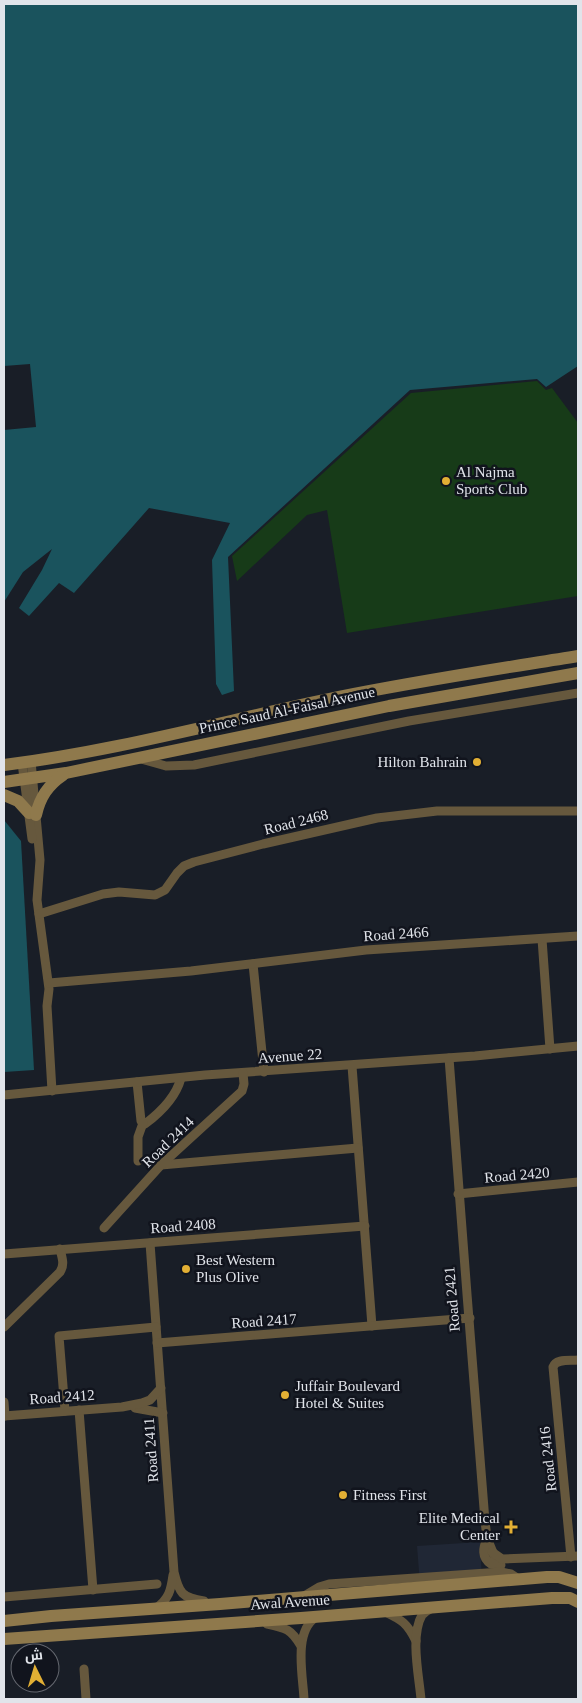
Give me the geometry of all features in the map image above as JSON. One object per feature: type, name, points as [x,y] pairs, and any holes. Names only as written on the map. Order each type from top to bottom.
[{"type":"street","name":"Prince Saud Al-Faisal Avenue","points":[[4,765],[114,746],[340,697],[578,656]]},
{"type":"street","name":"Prince Saud Al-Faisal Avenue","points":[[4,782],[66,773],[390,706],[578,673]]},
{"type":"street","points":[[138,758],[166,766],[194,765],[409,721],[578,694]]},
{"type":"street","points":[[27,762],[40,868],[37,900],[50,989],[47,1006],[52,1091]]},
{"type":"street","points":[[33,814],[45,791],[66,773]]},
{"type":"street","points":[[4,795],[18,801],[33,814]]},
{"type":"street","name":"Road 2468","points":[[40,914],[103,894],[119,892],[156,895],[165,890],[184,866],[194,862],[365,819],[437,811],[578,811]]},
{"type":"street","name":"Road 2466","points":[[49,983],[191,971],[366,950],[578,936]]},
{"type":"street","points":[[542,939],[550,1048]]},
{"type":"street","points":[[253,964],[264,1072]]},
{"type":"street","name":"Avenue 22","points":[[4,1095],[181,1078],[527,1052],[578,1046]]},
{"type":"street","name":"Road 2421","points":[[449,1058],[458,1194],[470,1318],[487,1538],[499,1569]]},
{"type":"street","points":[[352,1066],[372,1326]]},
{"type":"street","name":"Road 2414","points":[[104,1228],[161,1165],[242,1091],[244,1084],[243,1073]]},
{"type":"street","points":[[143,1123],[146,1123],[174,1096],[181,1078]]},
{"type":"street","points":[[137,1082],[143,1123],[137,1144],[138,1161]]},
{"type":"street","points":[[161,1165],[358,1148]]},
{"type":"street","name":"Road 2420","points":[[458,1194],[578,1182]]},
{"type":"street","name":"Road 2408","points":[[4,1254],[364,1226]]},
{"type":"street","name":"Road 2411","points":[[150,1242],[174,1572],[178,1588],[186,1597],[220,1604]]},
{"type":"street","points":[[4,1327],[60,1272],[63,1263],[60,1250]]},
{"type":"street","name":"Road 2417","points":[[158,1343],[470,1318]]},
{"type":"street","points":[[65,1411],[59,1336],[156,1327]]},
{"type":"street","name":"Road 2416","points":[[575,1557],[553,1367],[554,1363],[558,1361],[578,1360]]},
{"type":"street","name":"Road 2412","points":[[4,1416],[122,1407],[150,1400],[161,1388]]},
{"type":"street","points":[[4,1402],[4,1416]]},
{"type":"street","name":"Road 2412","points":[[122,1407],[163,1413]]},
{"type":"street","points":[[79,1410],[93,1590]]},
{"type":"street","name":"Road 2421","points":[[487,1538],[484,1555],[488,1562],[520,1580]]},
{"type":"street","name":"Road 2421","points":[[492,1552],[502,1559],[575,1557]]},
{"type":"street","name":"Road 2421","points":[[302,1598],[319,1586],[329,1584],[499,1569],[522,1559]]},
{"type":"street","name":"Road 2411","points":[[155,1608],[162,1604],[169,1595],[174,1572]]},
{"type":"street","name":"Awal Avenue","points":[[4,1621],[559,1577],[576,1581]]},
{"type":"street","points":[[4,1597],[157,1584]]},
{"type":"street","name":"Awal Avenue","points":[[4,1639],[552,1598],[570,1598],[578,1601]]},
{"type":"street","points":[[421,1699],[416,1641],[419,1623],[424,1613],[432,1607]]},
{"type":"street","points":[[384,1611],[403,1621],[410,1628],[416,1641]]},
{"type":"street","points":[[304,1699],[301,1646],[305,1628],[309,1622],[318,1616]]},
{"type":"street","points":[[252,1621],[287,1628],[294,1634],[301,1646]]},
{"type":"street","points":[[84,1669],[86,1699]]},
{"type":"shaded area","points":[[480,1542],[482,1580],[420,1584],[417,1546]]},
{"type":"green space","name":"Al Najma Sports Club","points":[[537,381],[546,390],[552,388],[578,423],[578,596],[347,633],[327,510],[307,515],[237,581],[232,556],[411,393]]},
{"type":"water","points":[[4,4],[578,4],[578,366],[546,387],[537,379],[410,390],[228,557],[234,691],[222,695],[216,684],[212,560],[230,523],[149,508],[74,593],[59,583],[29,616],[19,608],[42,570],[52,549],[23,572],[4,602],[4,430],[36,427],[30,364],[4,366]]},
{"type":"water","points":[[4,820],[21,841],[34,1070],[4,1072]]},
{"type":"place","name":"Al Najma Sports Club","points":[[446,481]]},
{"type":"place","name":"Hilton Bahrain","points":[[477,762]]},
{"type":"place","name":"Best Western Plus Olive","points":[[186,1269]]},
{"type":"place","name":"Juffair Boulevard Hotel & Suites","points":[[285,1395]]},
{"type":"place","name":"Fitness First","points":[[343,1495]]},
{"type":"place","name":"Elite Medical Center","points":[[511,1527]]}]
